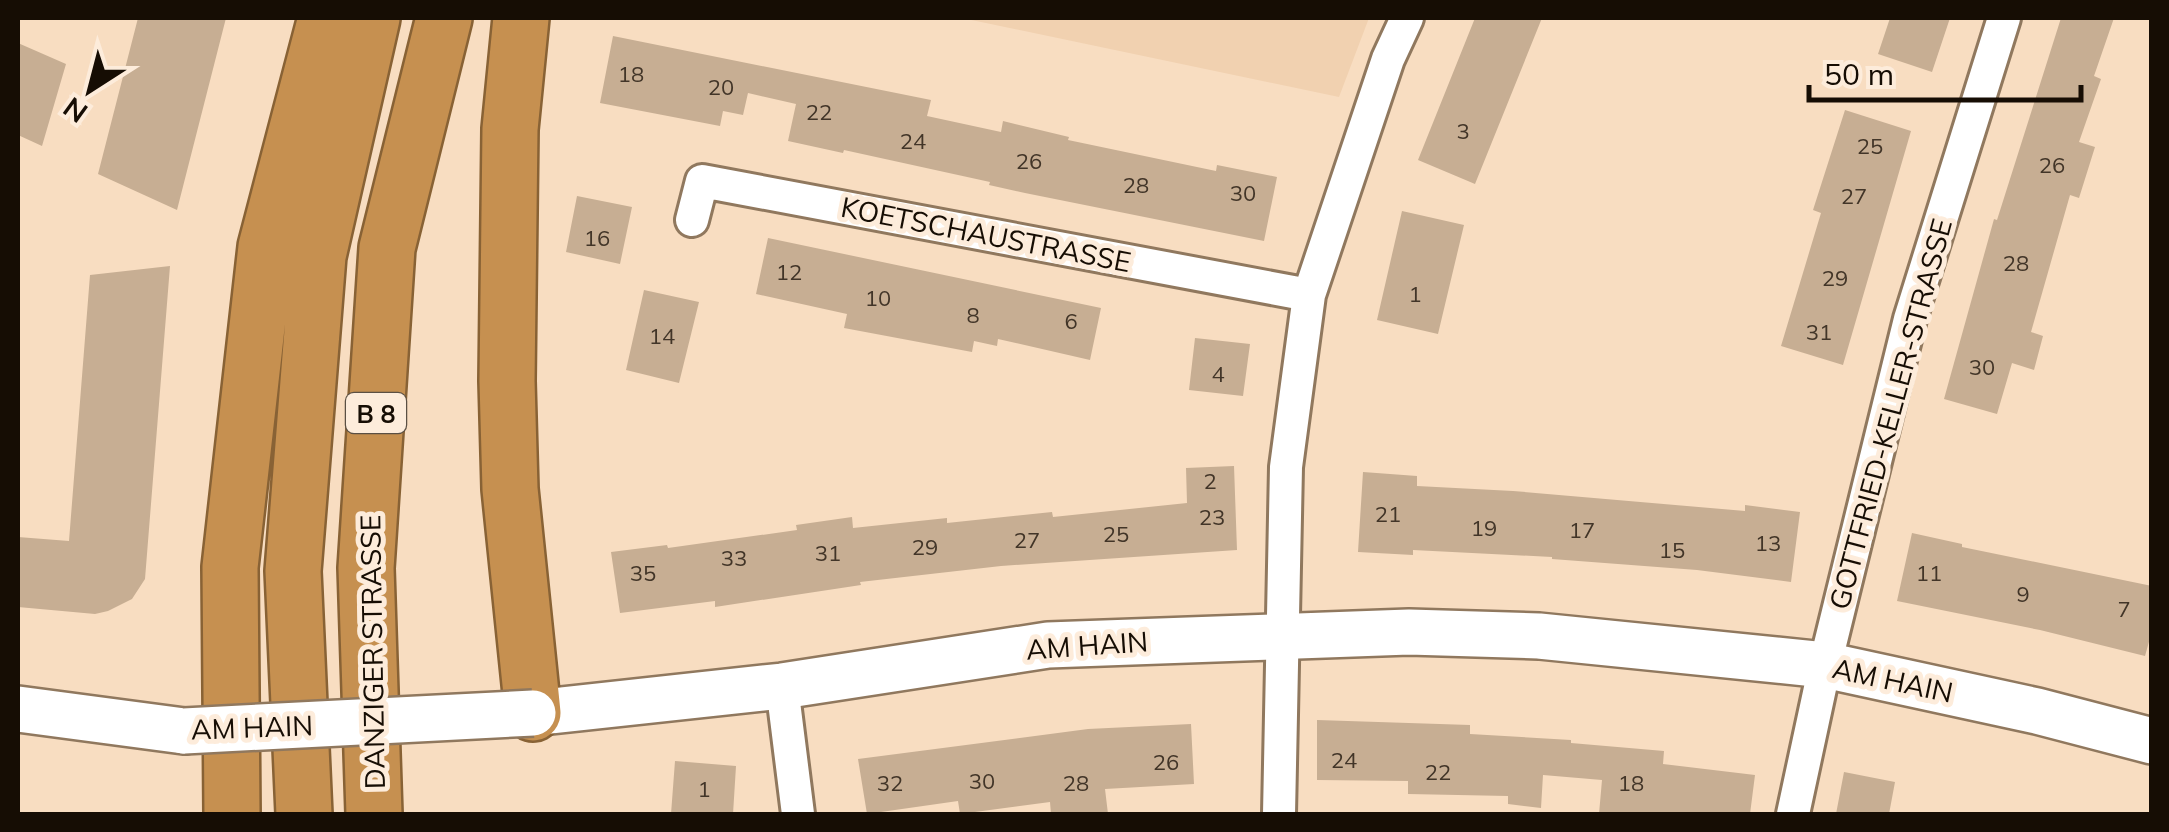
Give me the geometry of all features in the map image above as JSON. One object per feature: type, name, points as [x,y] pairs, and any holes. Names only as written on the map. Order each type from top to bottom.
[{"type":"highway","points":[[232,814],[230,567],[266,247],[326,18]]},
{"type":"highway","name":"B 8","points":[[304,814],[293,571],[318,256],[372,18]]},
{"type":"highway","name":"DANZIGER STRASSE","points":[[374,814],[366,568],[387,248],[444,18]]},
{"type":"highway","points":[[521,18],[510,129],[507,381],[510,490],[532,713]]},
{"type":"street","points":[[1278,814],[1286,467],[1309,295],[1388,59],[1406,18]]},
{"type":"street","name":"GOTTFRIED-KELLER-STRASSE","points":[[1793,814],[1825,665],[1910,319],[2004,18]]},
{"type":"street","name":"KOETSCHAUSTRASSE","points":[[692,220],[702,181],[1309,295]]},
{"type":"street","name":"AM HAIN","points":[[18,709],[184,731],[532,713],[782,686],[1048,645],[1409,632],[1539,636],[1825,665],[2038,711],[2152,741]]},
{"type":"street","points":[[782,686],[798,814]]},
{"type":"shaded area","points":[[962,18],[1369,18],[1339,97]]},
{"type":"building","points":[[138,18],[226,18],[177,210],[98,174]]},
{"type":"building","points":[[1475,18],[1542,18],[1475,184],[1418,160]]},
{"type":"building","points":[[1890,18],[1950,18],[1932,72],[1878,54]]},
{"type":"building","points":[[2061,18],[2114,18],[2094,76],[2101,79],[2079,142],[2095,147],[2079,198],[2070,195],[2031,332],[2043,336],[2034,370],[2012,363],[1997,414],[1944,399],[1994,219],[1997,220]]},
{"type":"building","points":[[613,36],[931,100],[927,116],[1001,132],[1003,121],[1069,137],[1068,140],[1216,171],[1217,165],[1277,177],[1264,241],[788,141],[796,104],[748,93],[743,115],[723,111],[720,126],[600,103]]},
{"type":"building","points":[[18,43],[66,64],[42,146],[18,135]]},
{"type":"building","points":[[1845,110],[1911,131],[1843,365],[1781,346],[1821,213],[1813,210]]},
{"type":"building","points":[[577,196],[632,207],[620,264],[566,252]]},
{"type":"building","points":[[1402,211],[1464,225],[1438,334],[1377,320]]},
{"type":"building","points":[[768,238],[1101,308],[1090,360],[998,339],[997,346],[974,341],[972,352],[844,328],[847,314],[756,294]]},
{"type":"building","points":[[170,266],[145,579],[132,599],[95,614],[18,607],[18,537],[69,541],[90,275]]},
{"type":"building","points":[[644,290],[699,302],[679,383],[626,370]]},
{"type":"building","points":[[1195,338],[1250,344],[1243,396],[1189,390]]},
{"type":"building","points":[[1234,466],[1237,550],[1001,566],[860,582],[861,585],[715,607],[715,601],[620,613],[611,552],[797,530],[796,525],[852,517],[853,528],[1052,512],[1053,517],[1187,503],[1186,468]]},
{"type":"building","points":[[1363,472],[1417,476],[1417,486],[1745,511],[1745,505],[1800,512],[1791,582],[1552,557],[1413,550],[1413,555],[1358,552]]},
{"type":"building","points":[[1912,533],[2152,586],[2152,631],[2145,656],[1897,601]]},
{"type":"building","points":[[1317,720],[1470,725],[1470,734],[1664,751],[1663,764],[1755,775],[1750,814],[1599,814],[1602,780],[1543,775],[1541,808],[1508,804],[1508,796],[1408,794],[1408,781],[1317,780]]},
{"type":"building","points":[[1191,724],[1194,784],[1105,789],[1108,814],[1051,814],[1050,802],[960,814],[958,801],[867,814],[858,759],[1088,729]]},
{"type":"building","points":[[675,761],[736,766],[733,814],[671,814]]},
{"type":"building","points":[[1844,772],[1895,782],[1889,814],[1836,814]]}]
